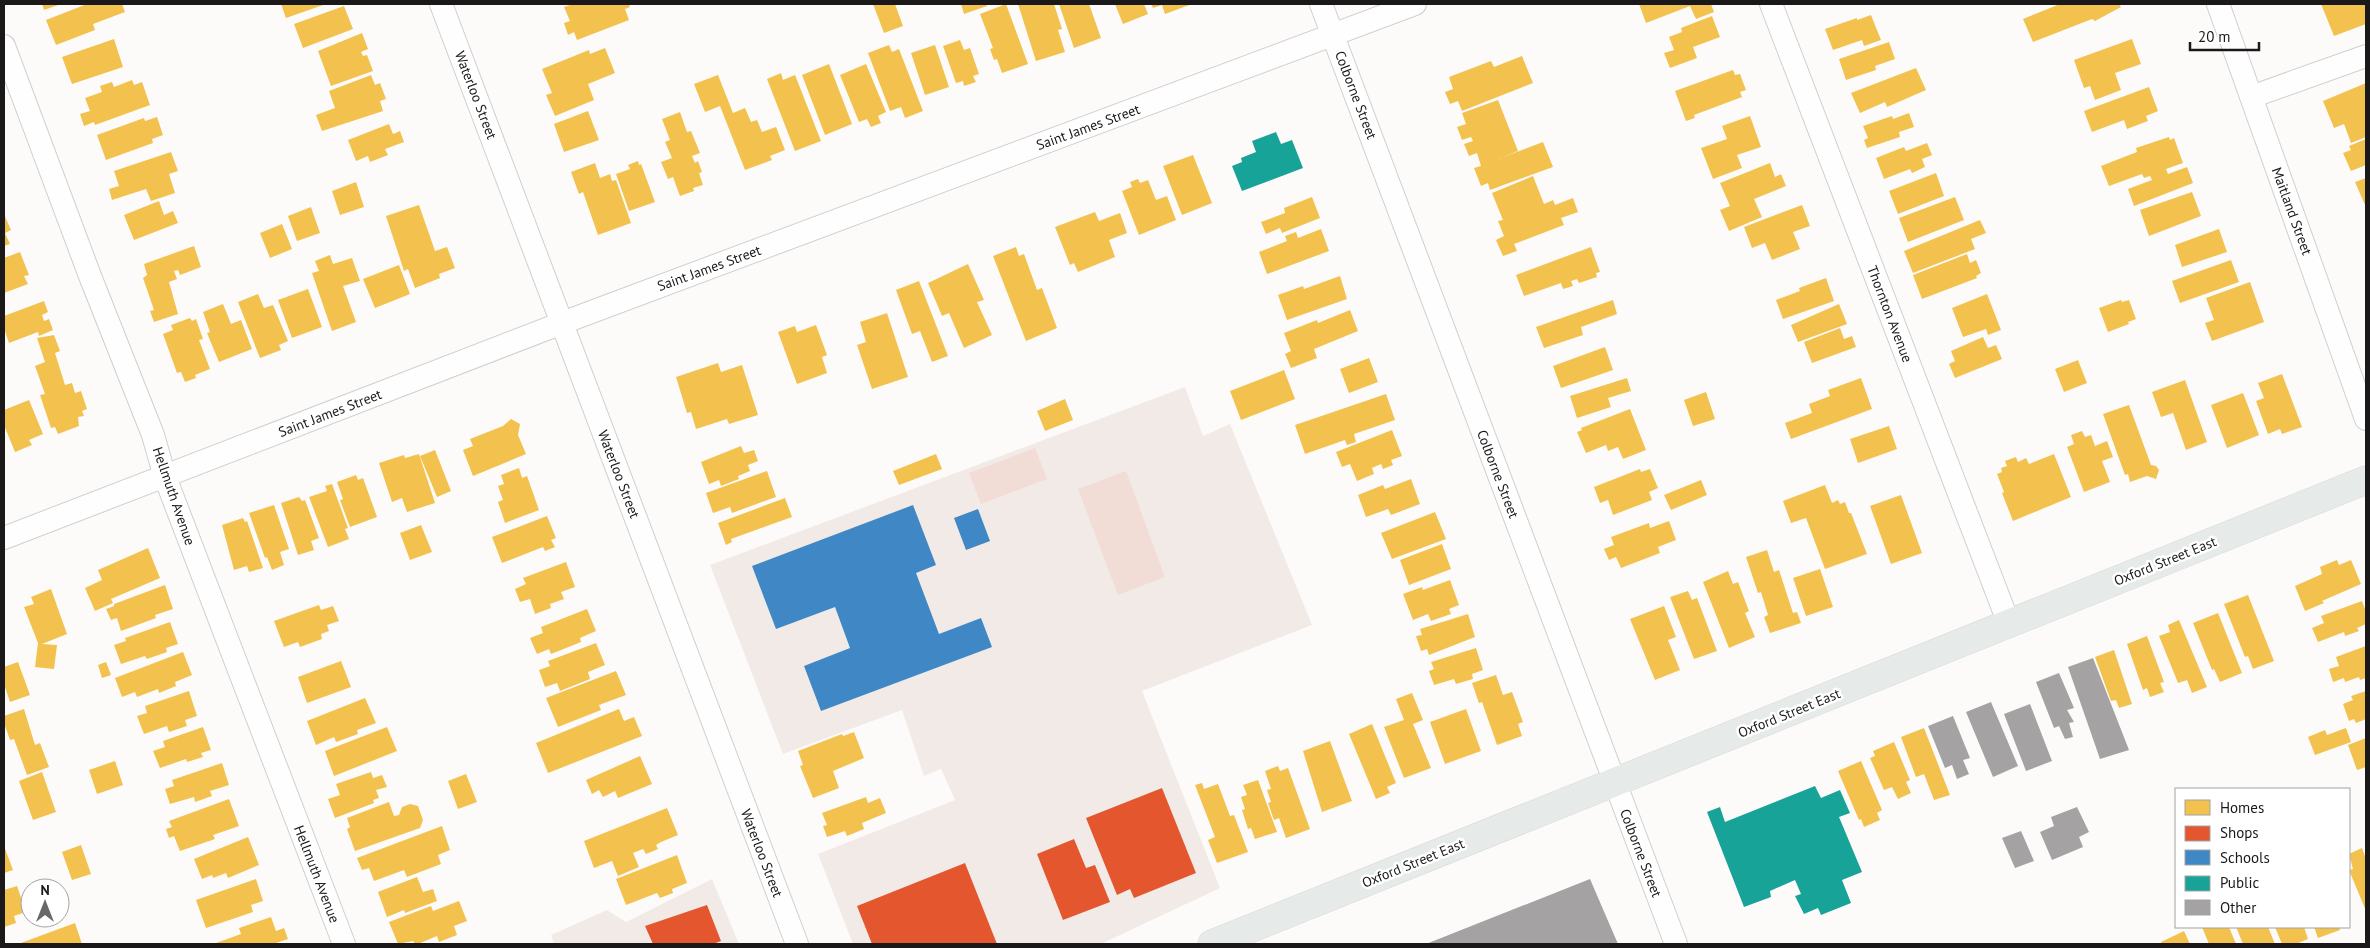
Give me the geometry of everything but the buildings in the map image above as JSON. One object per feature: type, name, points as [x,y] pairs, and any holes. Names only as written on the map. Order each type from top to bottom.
[{"type":"main road","name":"Oxford Street East","points":[[1212,944],[2366,480]]},
{"type":"street","name":"Waterloo Street","points":[[441,4],[797,944]]},
{"type":"street","name":"Colborne Street","points":[[1321,4],[1556,632],[1676,944]]},
{"type":"street","name":"Saint James Street","points":[[4,538],[165,478],[562,323],[1415,4]]},
{"type":"street","name":"Thornton Avenue","points":[[1772,4],[2009,624]]},
{"type":"street","name":"Maitland Street","points":[[2218,4],[2366,419]]},
{"type":"street","name":"Hellmuth Avenue","points":[[4,46],[90,276],[153,436],[165,478],[344,944]]},
{"type":"street","points":[[2252,96],[2366,56]]},
{"type":"shaded area","points":[[1185,387],[1203,436],[1230,424],[1312,625],[1142,691],[1220,888],[1101,944],[853,944],[818,854],[955,800],[941,769],[924,776],[902,710],[783,754],[710,565]]},
{"type":"shaded area","points":[[1035,448],[1047,479],[981,504],[969,473]]},
{"type":"shaded area","points":[[1126,471],[1165,577],[1118,595],[1078,489]]},
{"type":"shaded area","points":[[712,879],[739,944],[554,944],[551,935],[607,910],[626,922]]}]
